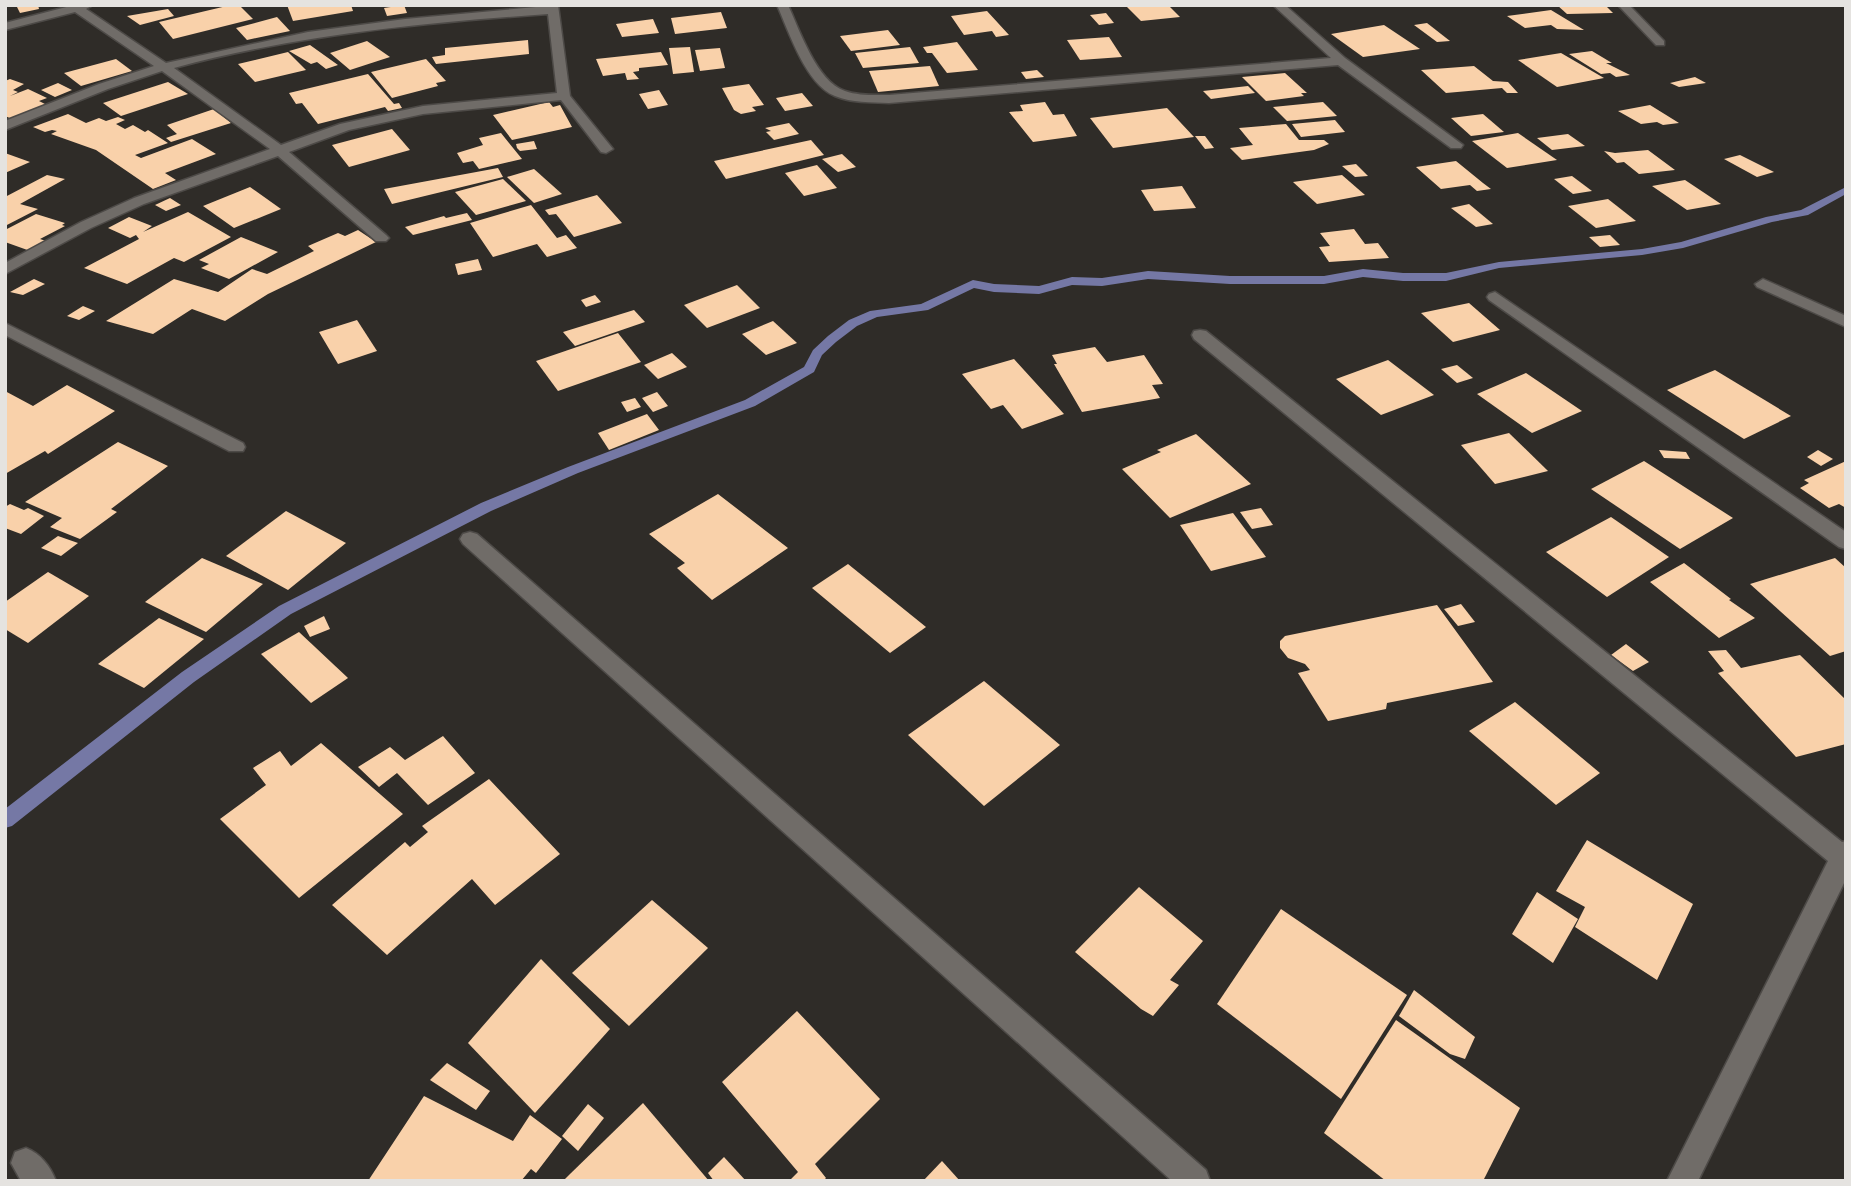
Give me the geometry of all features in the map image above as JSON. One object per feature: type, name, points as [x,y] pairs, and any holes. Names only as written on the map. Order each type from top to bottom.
[{"type":"street","points":[[782,5],[824,84],[840,94],[866,99],[1341,61]]},
{"type":"street","points":[[1278,5],[1341,61],[1456,145]]},
{"type":"street","points":[[1623,5],[1660,43]]},
{"type":"street","points":[[5,27],[82,7],[279,150],[381,238]]},
{"type":"street","points":[[5,126],[58,104],[164,67],[268,43],[347,29],[552,7],[564,96],[606,149]]},
{"type":"street","points":[[5,269],[86,225],[139,201],[345,127],[423,110],[564,96]]},
{"type":"street","points":[[1763,284],[1846,322]]},
{"type":"street","points":[[1495,297],[1846,541]]},
{"type":"street","points":[[5,328],[236,447]]},
{"type":"street","points":[[1200,335],[1844,855],[1682,1181]]},
{"type":"street","points":[[470,539],[1195,1181]]},
{"type":"building","points":[[38,5],[39,9],[20,13],[17,7]]},
{"type":"building","points":[[239,5],[253,19],[173,39],[159,22]]},
{"type":"building","points":[[287,5],[351,5],[353,11],[293,21]]},
{"type":"building","points":[[404,5],[407,13],[387,16],[384,8]]},
{"type":"building","points":[[1125,5],[1168,5],[1180,17],[1141,21]]},
{"type":"building","points":[[1557,5],[1605,5],[1613,13],[1567,14]]},
{"type":"building","points":[[168,9],[174,16],[140,25],[127,16]]},
{"type":"building","points":[[1551,10],[1584,30],[1557,29],[1551,25],[1525,28],[1507,16]]},
{"type":"building","points":[[987,11],[1009,35],[996,37],[992,31],[964,35],[951,16]]},
{"type":"building","points":[[721,12],[727,28],[675,34],[671,18]]},
{"type":"building","points":[[1106,13],[1114,23],[1099,25],[1090,15]]},
{"type":"building","points":[[277,17],[290,31],[247,40],[236,28]]},
{"type":"building","points":[[653,19],[659,33],[622,37],[616,24]]},
{"type":"building","points":[[1427,23],[1450,41],[1437,42],[1414,25]]},
{"type":"building","points":[[1384,25],[1420,49],[1363,57],[1331,34]]},
{"type":"building","points":[[888,30],[900,45],[851,51],[840,36]]},
{"type":"building","points":[[1109,37],[1122,57],[1080,60],[1067,40]]},
{"type":"building","points":[[528,40],[529,54],[436,64],[432,57],[445,55],[445,48]]},
{"type":"building","points":[[367,41],[390,57],[350,70],[330,53]]},
{"type":"building","points":[[957,42],[978,70],[947,73],[932,53],[927,53],[923,47]]},
{"type":"building","points":[[310,45],[338,65],[326,69],[317,62],[311,64],[289,51]]},
{"type":"building","points":[[690,47],[694,72],[673,74],[669,48]]},
{"type":"building","points":[[910,47],[919,63],[863,68],[855,53]]},
{"type":"building","points":[[720,48],[725,68],[700,71],[695,50]]},
{"type":"building","points":[[1592,51],[1612,63],[1606,63],[1630,75],[1616,77],[1610,73],[1601,74],[1569,54]]},
{"type":"building","points":[[288,52],[306,70],[255,82],[238,64]]},
{"type":"building","points":[[661,52],[668,65],[639,68],[639,71],[633,72],[639,79],[627,80],[625,73],[603,76],[596,59]]},
{"type":"building","points":[[1561,53],[1604,78],[1557,87],[1518,60]]},
{"type":"building","points":[[116,59],[132,71],[81,86],[64,73]]},
{"type":"building","points":[[426,59],[446,81],[436,83],[438,86],[392,98],[371,72]]},
{"type":"building","points":[[930,66],[939,86],[878,92],[869,71]]},
{"type":"building","points":[[1474,66],[1493,81],[1508,82],[1518,93],[1507,93],[1502,88],[1446,93],[1421,70]]},
{"type":"building","points":[[1037,70],[1044,77],[1026,79],[1021,72]]},
{"type":"building","points":[[1285,73],[1307,93],[1301,93],[1304,96],[1266,101],[1242,77]]},
{"type":"building","points":[[368,74],[394,104],[399,103],[402,108],[388,111],[385,107],[318,124],[302,103],[296,104],[289,93]]},
{"type":"building","points":[[1695,77],[1706,83],[1679,87],[1670,83]]},
{"type":"building","points":[[10,79],[24,84],[13,90],[18,92],[10,96],[28,89],[47,98],[39,101],[47,105],[12,119],[5,116],[5,81]]},
{"type":"building","points":[[168,82],[188,94],[121,116],[103,103]]},
{"type":"building","points":[[58,83],[72,90],[55,97],[41,90]]},
{"type":"building","points":[[749,84],[764,105],[752,107],[756,111],[741,114],[734,110],[722,88]]},
{"type":"building","points":[[1248,86],[1255,93],[1211,99],[1203,91]]},
{"type":"building","points":[[659,90],[668,105],[648,109],[639,94]]},
{"type":"building","points":[[802,93],[813,106],[785,111],[776,98]]},
{"type":"building","points":[[549,102],[553,107],[560,105],[572,127],[512,140],[493,115]]},
{"type":"building","points":[[1045,102],[1053,115],[1064,114],[1077,136],[1033,142],[1009,112],[1023,111],[1020,105]]},
{"type":"building","points":[[1323,102],[1337,116],[1287,121],[1273,107]]},
{"type":"building","points":[[1650,105],[1679,123],[1641,124],[1618,111]]},
{"type":"building","points":[[1167,108],[1194,137],[1113,148],[1090,118]]},
{"type":"building","points":[[214,109],[231,123],[171,142],[166,138],[177,134],[167,125]]},
{"type":"building","points":[[68,114],[86,123],[99,118],[106,121],[118,117],[125,120],[116,124],[125,129],[133,125],[145,132],[148,130],[168,143],[135,155],[141,158],[192,139],[216,154],[165,173],[176,180],[153,189],[96,150],[51,134],[57,131],[45,132],[33,127]]},
{"type":"building","points":[[1483,114],[1504,132],[1471,136],[1451,118]]},
{"type":"building","points":[[1335,120],[1345,132],[1301,137],[1292,124]]},
{"type":"building","points":[[789,123],[799,134],[774,140],[766,132],[771,131],[765,128]]},
{"type":"building","points":[[1286,124],[1299,140],[1324,140],[1329,144],[1314,150],[1242,160],[1230,148],[1253,145],[1239,128]]},
{"type":"building","points":[[392,129],[410,150],[349,167],[332,145]]},
{"type":"building","points":[[501,133],[522,159],[479,169],[473,161],[463,163],[457,153],[483,145],[479,138]]},
{"type":"building","points":[[1518,133],[1557,160],[1507,168],[1472,141]]},
{"type":"building","points":[[1568,134],[1585,146],[1552,150],[1537,138]]},
{"type":"building","points":[[1195,136],[1205,136],[1214,148],[1205,149]]},
{"type":"building","points":[[811,140],[824,155],[726,179],[714,161]]},
{"type":"building","points":[[534,141],[537,149],[520,151],[517,148],[516,144]]},
{"type":"building","points":[[1648,150],[1675,170],[1639,174],[1624,162],[1617,163],[1604,151],[1615,153]]},
{"type":"building","points":[[5,153],[30,162],[5,173]]},
{"type":"building","points":[[842,154],[856,167],[838,172],[822,159]]},
{"type":"building","points":[[1740,155],[1774,172],[1757,177],[1724,159]]},
{"type":"building","points":[[1456,161],[1491,189],[1477,191],[1470,185],[1441,189],[1416,167]]},
{"type":"building","points":[[1356,164],[1368,176],[1355,177],[1342,166]]},
{"type":"building","points":[[817,165],[837,188],[804,196],[785,173]]},
{"type":"building","points":[[498,168],[503,177],[392,204],[384,189]]},
{"type":"building","points":[[534,169],[562,194],[534,203],[507,177]]},
{"type":"building","points":[[47,175],[65,179],[20,204],[38,209],[5,226],[5,197]]},
{"type":"building","points":[[1342,175],[1365,195],[1317,204],[1293,182]]},
{"type":"building","points":[[1572,176],[1592,191],[1573,194],[1554,179]]},
{"type":"building","points":[[503,179],[526,201],[476,215],[455,192]]},
{"type":"building","points":[[1685,180],[1721,204],[1687,210],[1652,186]]},
{"type":"building","points":[[1182,186],[1196,208],[1154,211],[1141,190]]},
{"type":"building","points":[[250,187],[281,209],[234,228],[203,206]]},
{"type":"building","points":[[597,195],[622,223],[574,237],[556,214],[549,215],[545,210]]},
{"type":"building","points":[[170,198],[181,205],[166,211],[155,205]]},
{"type":"building","points":[[1608,199],[1636,221],[1596,228],[1568,206]]},
{"type":"building","points":[[1469,204],[1493,224],[1476,227],[1451,208]]},
{"type":"building","points":[[531,205],[557,238],[566,235],[577,248],[547,257],[537,244],[493,257],[470,223]]},
{"type":"building","points":[[188,212],[231,237],[184,262],[174,258],[127,284],[84,268],[139,239],[136,235],[130,238],[108,228],[129,217],[152,226],[143,232]]},
{"type":"building","points":[[467,213],[472,220],[413,235],[405,227],[444,216],[446,218]]},
{"type":"building","points":[[36,214],[65,223],[62,225],[65,226],[40,239],[49,242],[33,252],[5,242],[5,230]]},
{"type":"building","points":[[1354,229],[1365,244],[1378,243],[1389,258],[1329,262],[1319,247],[1330,246],[1320,233]]},
{"type":"building","points":[[358,230],[376,242],[268,294],[225,321],[192,309],[153,334],[106,321],[174,279],[218,292],[252,269],[267,274],[314,251],[308,246],[338,233],[345,236]]},
{"type":"building","points":[[1610,235],[1620,245],[1600,247],[1589,237]]},
{"type":"building","points":[[241,237],[278,252],[229,279],[201,268],[209,264],[199,260]]},
{"type":"building","points":[[478,259],[482,270],[458,275],[455,264]]},
{"type":"building","points":[[34,279],[45,284],[23,295],[10,292]]},
{"type":"building","points":[[737,285],[760,308],[707,328],[684,305]]},
{"type":"building","points":[[595,295],[601,302],[586,307],[581,300]]},
{"type":"building","points":[[1469,303],[1500,330],[1453,342],[1421,313]]},
{"type":"building","points":[[83,306],[95,311],[79,320],[67,316]]},
{"type":"building","points":[[634,310],[645,322],[575,346],[563,332]]},
{"type":"building","points":[[357,320],[377,351],[338,364],[319,332]]},
{"type":"building","points":[[773,321],[797,343],[766,355],[742,334]]},
{"type":"building","points":[[618,333],[641,362],[558,391],[536,361]]},
{"type":"building","points":[[1095,347],[1107,362],[1144,355],[1163,384],[1152,385],[1160,398],[1082,412],[1054,364],[1057,364],[1052,355]]},
{"type":"building","points":[[672,353],[687,367],[658,379],[644,365]]},
{"type":"building","points":[[1014,359],[1064,414],[1022,429],[1003,405],[991,409],[962,374]]},
{"type":"building","points":[[1388,360],[1434,395],[1381,415],[1336,379]]},
{"type":"building","points":[[1457,365],[1473,378],[1457,383],[1441,369]]},
{"type":"building","points":[[1715,370],[1791,416],[1744,439],[1667,390]]},
{"type":"building","points":[[1526,373],[1582,411],[1532,433],[1477,394]]},
{"type":"building","points":[[67,385],[115,411],[48,454],[45,451],[5,474],[5,391],[33,406]]},
{"type":"building","points":[[657,392],[668,406],[653,412],[642,398]]},
{"type":"building","points":[[635,398],[641,407],[627,412],[621,402]]},
{"type":"building","points":[[647,414],[659,430],[609,450],[598,433]]},
{"type":"building","points":[[1509,433],[1548,471],[1495,484],[1461,445]]},
{"type":"building","points":[[1196,434],[1251,484],[1170,518],[1122,469],[1161,452],[1157,450]]},
{"type":"building","points":[[118,442],[168,466],[111,509],[117,512],[80,539],[50,527],[62,518],[25,502]]},
{"type":"building","points":[[1659,450],[1686,452],[1690,459],[1664,458]]},
{"type":"building","points":[[1818,450],[1833,459],[1821,466],[1807,457]]},
{"type":"building","points":[[1644,461],[1733,518],[1680,549],[1591,489]]},
{"type":"building","points":[[1846,461],[1846,508],[1839,504],[1829,508],[1800,488],[1809,483],[1804,480]]},
{"type":"building","points":[[718,494],[788,548],[712,600],[677,568],[685,563],[649,534]]},
{"type":"building","points":[[10,504],[24,510],[28,508],[44,516],[21,534],[5,528],[5,507]]},
{"type":"building","points":[[1261,508],[1273,525],[1252,529],[1240,512]]},
{"type":"building","points":[[286,511],[346,543],[288,590],[226,556]]},
{"type":"building","points":[[1233,513],[1266,557],[1211,571],[1180,525]]},
{"type":"building","points":[[1611,517],[1669,557],[1607,597],[1546,552]]},
{"type":"building","points":[[58,536],[78,543],[61,556],[41,548]]},
{"type":"building","points":[[202,558],[263,584],[206,632],[145,602]]},
{"type":"building","points":[[1835,558],[1846,568],[1846,651],[1830,656],[1750,584]]},
{"type":"building","points":[[1684,563],[1755,618],[1719,638],[1650,582]]},
{"type":"building","points":[[848,564],[926,627],[890,653],[812,588]]},
{"type":"building","points":[[48,572],[89,596],[28,643],[5,629],[5,602]]},
{"type":"building","points":[[1461,604],[1475,622],[1458,626],[1444,609]]},
{"type":"building","points":[[1437,605],[1493,682],[1387,703],[1386,709],[1328,721],[1298,673],[1310,670],[1305,664],[1288,658],[1280,648],[1280,641],[1285,636]]},
{"type":"building","points":[[324,616],[330,629],[310,637],[304,626]]},
{"type":"building","points":[[159,618],[204,639],[144,688],[98,664]]},
{"type":"building","points":[[299,632],[348,678],[311,703],[261,654]]},
{"type":"building","points":[[1626,644],[1649,662],[1633,671],[1611,655]]},
{"type":"building","points":[[1726,650],[1741,668],[1800,655],[1846,700],[1846,744],[1796,757],[1718,673],[1724,671],[1708,651]]},
{"type":"building","points":[[984,681],[1060,745],[984,806],[908,735]]},
{"type":"building","points":[[1515,702],[1600,773],[1556,805],[1469,731]]},
{"type":"building","points":[[443,736],[475,773],[428,805],[397,773],[379,787],[358,767],[390,747],[405,760]]},
{"type":"building","points":[[321,743],[403,814],[299,898],[220,819],[266,785],[253,768],[280,751],[291,766]]},
{"type":"building","points":[[489,779],[560,854],[495,905],[472,879],[387,955],[332,905],[405,842],[410,847],[428,832],[422,826]]},
{"type":"building","points":[[1587,840],[1693,904],[1657,980],[1575,927],[1585,907],[1556,891]]},
{"type":"building","points":[[1139,887],[1203,941],[1170,980],[1179,985],[1153,1016],[1141,1009],[1075,952]]},
{"type":"building","points":[[1537,892],[1578,919],[1553,963],[1512,934]]},
{"type":"building","points":[[652,900],[708,948],[629,1026],[572,973]]},
{"type":"building","points":[[1281,909],[1407,995],[1341,1099],[1217,1004]]},
{"type":"building","points":[[541,959],[610,1029],[535,1113],[468,1043]]},
{"type":"building","points":[[1414,990],[1475,1037],[1465,1059],[1450,1054],[1399,1016]]},
{"type":"building","points":[[797,1011],[880,1099],[815,1164],[826,1178],[823,1181],[789,1181],[798,1172],[722,1082]]},
{"type":"building","points":[[1396,1020],[1520,1108],[1483,1181],[1386,1181],[1324,1133]]},
{"type":"building","points":[[447,1063],[490,1091],[476,1110],[430,1080]]},
{"type":"building","points":[[424,1096],[513,1141],[530,1115],[562,1139],[536,1173],[531,1169],[521,1181],[368,1181]]},
{"type":"building","points":[[643,1103],[709,1181],[563,1181],[569,1175]]},
{"type":"building","points":[[588,1104],[604,1118],[578,1151],[562,1136]]},
{"type":"building","points":[[724,1157],[746,1181],[714,1181],[708,1173]]},
{"type":"building","points":[[942,1161],[960,1181],[923,1181]]},
{"type":"waterway","points":[[5,820],[188,677],[285,610],[486,507],[573,470],[750,403],[809,369],[817,353],[832,339],[853,323],[874,314],[924,307],[973,284],[1039,290],[1072,281],[1102,282],[1148,275],[1230,280],[1324,280],[1363,273],[1446,277],[1499,265],[1642,252],[1683,245],[1770,219],[1804,213],[1846,190]]}]
